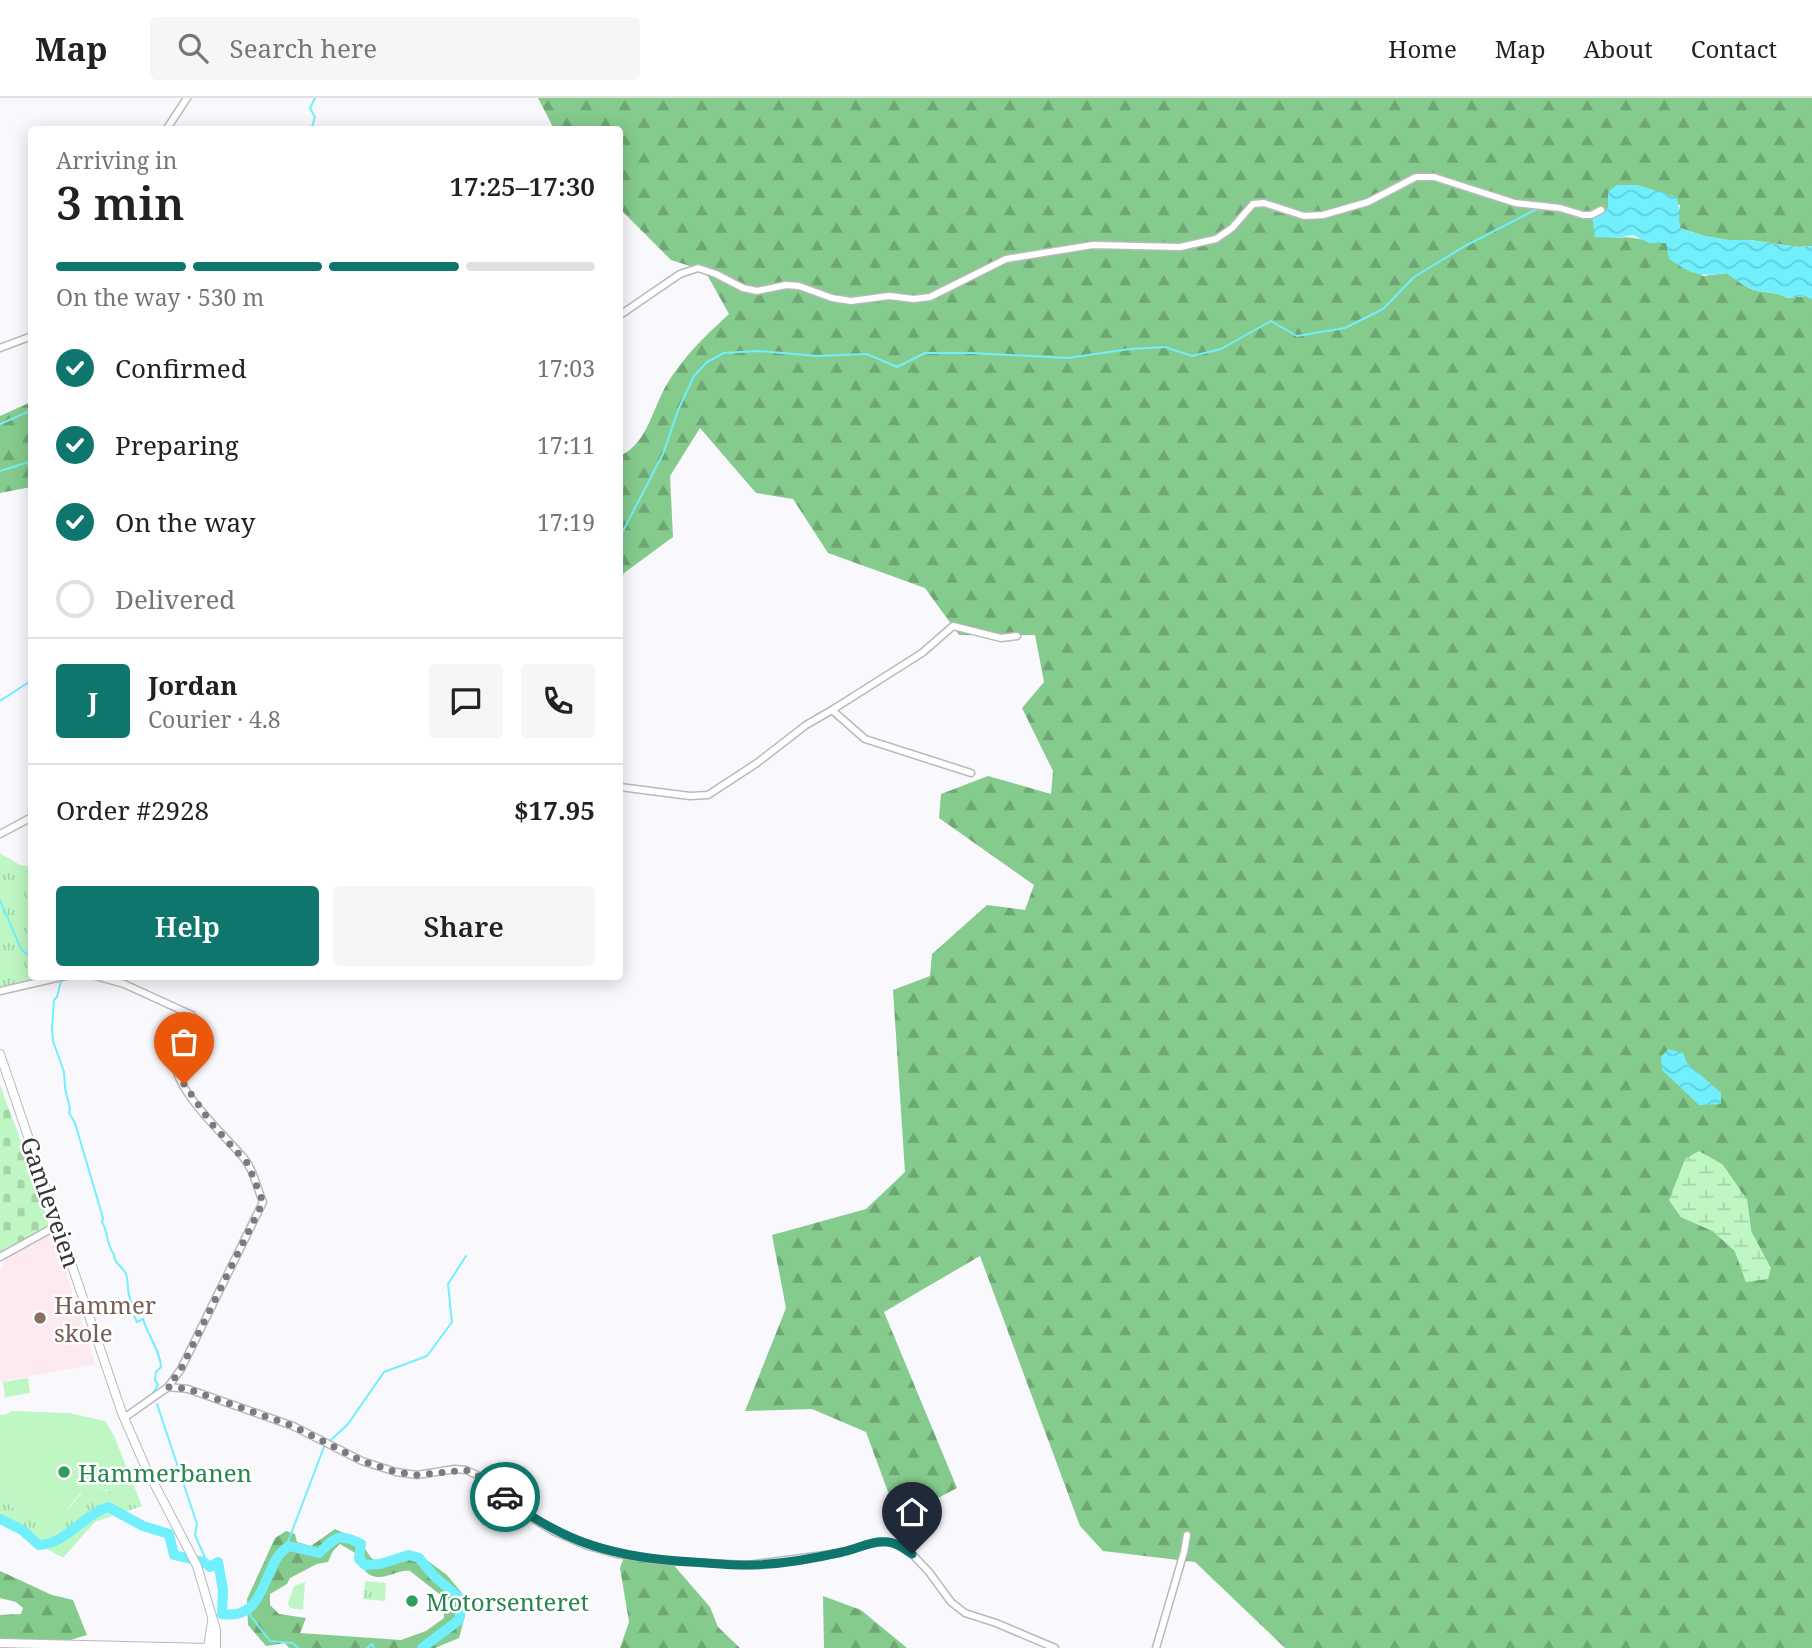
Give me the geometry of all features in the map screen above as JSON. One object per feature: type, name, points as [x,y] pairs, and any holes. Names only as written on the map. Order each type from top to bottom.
[{"type":"main road","name":"Gamleveien","points":[[0,1054],[124,1418],[199,1573],[216,1630],[216,1648]]},
{"type":"main road","name":"Gamleveien","points":[[208,1648],[212,1621]]},
{"type":"main road","points":[[0,1643],[208,1648]]},
{"type":"street","points":[[169,126],[187,98]]},
{"type":"street","points":[[623,313],[680,274],[698,268],[743,288],[757,291],[786,285],[799,286],[832,298],[851,301],[889,296],[914,299],[930,297],[1006,259],[1093,245],[1180,247],[1216,239],[1232,228],[1253,204],[1264,203],[1304,216],[1322,215],[1368,202],[1416,177],[1434,177],[1514,203],[1560,208],[1583,215],[1591,215],[1601,210]]},
{"type":"street","points":[[0,348],[28,338]]},
{"type":"street","points":[[623,787],[690,796],[708,794],[757,763],[806,725],[922,653],[953,626],[1000,638],[1017,636]]},
{"type":"street","points":[[832,710],[865,739],[971,773]]},
{"type":"street","points":[[0,834],[28,819]]},
{"type":"street","points":[[0,991],[48,980]]},
{"type":"street","points":[[110,980],[192,1015],[186,1023],[176,1051],[174,1062],[177,1073],[211,1123],[248,1164],[262,1199],[262,1206],[181,1369],[168,1387],[124,1418]]},
{"type":"street","points":[[0,1257],[58,1225]]},
{"type":"street","points":[[168,1387],[188,1389],[293,1426],[362,1461],[396,1472],[417,1475],[466,1470],[477,1475],[530,1517],[554,1531],[588,1546],[617,1554],[667,1561],[747,1565],[840,1553],[876,1542],[890,1542],[912,1554],[951,1602],[965,1613],[1055,1648]]},
{"type":"street","points":[[1156,1648],[1184,1552],[1186,1535]]},
{"type":"shaded area","name":"Hammer skole","points":[[53,1231],[95,1364],[0,1382],[0,1272],[6,1257]]},
{"type":"green space","points":[[538,98],[1812,98],[1812,246],[1798,247],[1704,236],[1680,228],[1680,205],[1608,192],[1608,208],[1604,212],[1616,238],[1666,243],[1703,276],[1727,273],[1753,290],[1787,298],[1806,296],[1812,299],[1812,1648],[1285,1648],[1195,1562],[1103,1551],[1080,1526],[980,1256],[884,1312],[957,1488],[898,1519],[866,1432],[812,1409],[745,1411],[786,1308],[772,1235],[866,1209],[905,1172],[893,990],[930,976],[932,954],[987,905],[1025,910],[1034,885],[939,818],[941,794],[988,776],[1051,794],[1053,771],[1022,708],[1044,682],[1035,635],[959,635],[925,588],[828,553],[793,499],[756,493],[700,428],[670,476],[673,537],[623,574],[623,454],[637,443],[643,434],[667,384],[680,365],[703,338],[729,314],[705,271],[671,260],[623,212],[623,126],[552,126]],"holes":[[[1722,1164],[1747,1200],[1751,1231],[1771,1269],[1746,1282],[1735,1251],[1713,1231],[1681,1217],[1670,1201],[1675,1189]]]},
{"type":"green space","points":[[28,403],[28,488],[0,493],[0,416]]},
{"type":"green space","points":[[0,853],[20,865],[28,866],[28,980],[37,980],[0,988]]},
{"type":"green space","points":[[0,1084],[33,1173],[49,1227],[0,1253]]},
{"type":"green space","points":[[1699,1151],[1722,1164],[1747,1200],[1751,1231],[1771,1269],[1768,1279],[1746,1282],[1735,1251],[1713,1231],[1681,1217],[1669,1200],[1685,1159]]},
{"type":"green space","points":[[28,1378],[30,1393],[5,1397],[3,1382]]},
{"type":"green space","name":"Hammerbanen","points":[[12,1411],[69,1413],[105,1421],[114,1436],[142,1506],[139,1507],[110,1491],[86,1491],[78,1496],[61,1518],[42,1527],[0,1498],[0,1415]]},
{"type":"green space","points":[[93,1488],[113,1492],[139,1507],[95,1522],[63,1558],[0,1523],[0,1498],[42,1527],[68,1509],[84,1491]]},
{"type":"green space","points":[[335,1529],[359,1540],[372,1559],[384,1560],[416,1552],[447,1575],[466,1598],[465,1616],[459,1638],[435,1648],[289,1648],[285,1643],[266,1646],[248,1625],[247,1599],[275,1538],[286,1531],[295,1534],[297,1542],[311,1546]],"holes":[[[340,1544],[355,1553],[372,1576],[381,1577],[410,1571],[443,1597],[444,1618],[426,1631],[401,1640],[300,1633],[306,1618],[279,1614],[270,1605],[270,1594],[287,1584],[290,1578],[317,1564],[328,1562]]]},
{"type":"green space","points":[[624,1557],[671,1562],[710,1607],[718,1627],[740,1648],[620,1648],[629,1622],[620,1568]]},
{"type":"green space","points":[[0,1571],[52,1595],[73,1600],[87,1635],[67,1641],[0,1639],[0,1615],[21,1614],[23,1608],[16,1602],[0,1598]]},
{"type":"green space","points":[[365,1581],[386,1583],[385,1601],[363,1599]]},
{"type":"green space","points":[[305,1582],[303,1610],[290,1608],[288,1603],[294,1586]]},
{"type":"green space","points":[[823,1596],[861,1610],[907,1648],[824,1648]]},
{"type":"water","points":[[1617,185],[1638,185],[1676,197],[1680,228],[1704,236],[1798,247],[1812,246],[1812,299],[1806,296],[1787,298],[1753,290],[1727,273],[1702,275],[1690,272],[1669,259],[1666,243],[1649,243],[1633,235],[1616,238],[1595,237],[1592,217],[1608,208],[1608,192]]},
{"type":"water","points":[[1668,1049],[1683,1053],[1687,1063],[1721,1093],[1721,1104],[1699,1105],[1662,1070],[1661,1057]]},
{"type":"waterway","points":[[312,126],[315,117],[310,108],[315,98]]},
{"type":"waterway","points":[[623,531],[663,454],[679,408],[694,376],[707,362],[724,353],[758,351],[817,356],[867,354],[897,367],[925,353],[1068,358],[1165,347],[1192,356],[1221,349],[1271,321],[1297,336],[1345,328],[1383,309],[1414,277],[1465,246],[1537,209]]},
{"type":"waterway","points":[[0,424],[28,412]]},
{"type":"waterway","points":[[0,471],[28,462]]},
{"type":"waterway","points":[[0,701],[28,683]]},
{"type":"waterway","points":[[0,900],[21,949],[28,955]]},
{"type":"waterway","points":[[61,981],[54,1000],[52,1028],[53,1041],[64,1072],[69,1113],[75,1123],[110,1247],[115,1261],[126,1274],[132,1303],[129,1305],[137,1322],[143,1319],[158,1355],[161,1367],[156,1372],[155,1380],[158,1385],[153,1393]]},
{"type":"waterway","points":[[331,1440],[348,1424],[384,1372],[427,1356],[452,1322],[448,1284],[466,1256]]},
{"type":"waterway","points":[[157,1404],[197,1524],[195,1535],[205,1558],[204,1562]]},
{"type":"waterway","points":[[286,1547],[324,1447]]},
{"type":"waterway","points":[[0,1519],[22,1530],[39,1545],[58,1540],[90,1516],[108,1507],[143,1526],[169,1534],[174,1555],[204,1562],[210,1567],[218,1562],[223,1590],[222,1614],[237,1614],[248,1609],[256,1600],[280,1554],[289,1546],[319,1553],[334,1540],[342,1537],[361,1544],[359,1559],[365,1565],[380,1564],[409,1555],[419,1558],[434,1576],[463,1601],[459,1620],[422,1648]]},
{"type":"waterway","points":[[247,1611],[270,1641],[292,1643],[299,1648]]},
{"type":"waterway","points":[[367,1648],[372,1644],[374,1648]]},
{"type":"way so far","points":[[184,1084],[211,1123],[248,1164],[263,1202],[181,1369],[168,1387],[188,1389],[293,1426],[362,1461],[396,1472],[417,1475],[455,1469],[466,1470],[477,1475],[505,1497]]},
{"type":"place","name":"Hammer skole","points":[[40,1318]]},
{"type":"place","name":"Hammerbanen","points":[[64,1472]]},
{"type":"place","name":"Motorsenteret","points":[[412,1601]]},
{"type":"route","points":[[505,1497],[530,1517],[554,1531],[588,1546],[617,1554],[667,1561],[747,1565],[840,1553],[876,1542],[890,1542],[912,1554]]}]
